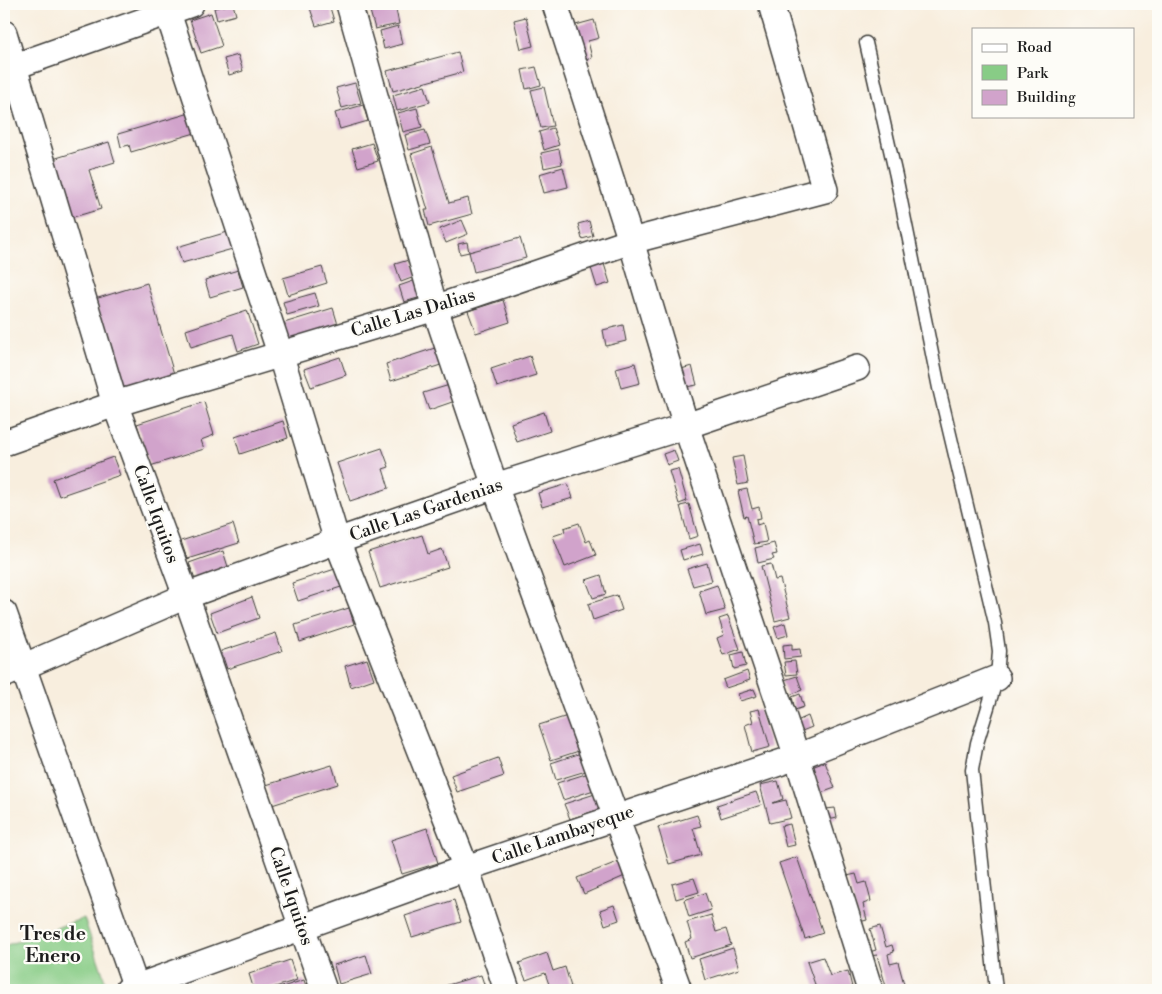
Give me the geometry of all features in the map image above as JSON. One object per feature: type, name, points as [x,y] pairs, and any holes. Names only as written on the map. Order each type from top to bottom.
[{"type":"street","points":[[8,69],[166,7],[191,4]]},
{"type":"street","points":[[349,4],[435,308],[495,486],[679,990]]},
{"type":"street","points":[[555,4],[631,241],[686,426],[797,757],[870,990]]},
{"type":"street","name":"Calle Las Dalias","points":[[4,443],[115,404],[435,308],[631,241],[825,190],[771,4]]},
{"type":"street","points":[[166,7],[280,353],[337,541],[466,868],[507,990]]},
{"type":"street","name":"Calle Iquitos","points":[[4,32],[8,69],[115,404],[186,596],[324,990]]},
{"type":"street","name":"Calle Las Gardenias","points":[[14,672],[186,596],[337,541],[495,486],[686,426],[857,368]]},
{"type":"street","points":[[4,613],[14,672],[134,989]]},
{"type":"street","name":"Calle Lambayeque","points":[[134,989],[466,868],[797,757],[997,678]]},
{"type":"lane","points":[[866,43],[896,176],[934,370],[986,576],[999,650],[997,678],[977,743],[972,770],[996,990]]},
{"type":"green space","points":[[84,918],[106,983],[84,990],[4,990],[4,946]]},
{"type":"building","points":[[233,4],[236,15],[217,20],[214,8]]},
{"type":"building","points":[[329,4],[334,21],[316,26],[309,5]]},
{"type":"building","points":[[395,5],[399,24],[375,29],[370,11]]},
{"type":"building","points":[[211,13],[222,46],[201,53],[190,20]]},
{"type":"building","points":[[526,17],[533,46],[521,49],[514,20]]},
{"type":"building","points":[[594,20],[599,38],[588,41],[592,58],[581,61],[572,26]]},
{"type":"building","points":[[398,26],[402,44],[384,49],[380,31]]},
{"type":"building","points":[[458,52],[463,72],[393,91],[387,71]]},
{"type":"building","points":[[238,55],[243,71],[229,75],[224,59]]},
{"type":"building","points":[[536,67],[541,85],[526,89],[522,70]]},
{"type":"building","points":[[355,83],[361,103],[342,108],[336,88]]},
{"type":"building","points":[[425,86],[430,102],[397,111],[393,95]]},
{"type":"building","points":[[544,87],[553,126],[541,128],[531,90]]},
{"type":"building","points":[[363,105],[368,121],[340,129],[335,113]]},
{"type":"building","points":[[417,108],[422,127],[403,132],[398,113]]},
{"type":"building","points":[[190,113],[195,133],[131,152],[129,145],[121,147],[118,134]]},
{"type":"building","points":[[553,128],[559,145],[544,150],[539,132]]},
{"type":"building","points":[[425,130],[430,144],[409,150],[405,135]]},
{"type":"building","points":[[109,142],[115,162],[89,170],[101,209],[70,218],[53,159]]},
{"type":"building","points":[[372,143],[378,161],[358,167],[352,149]]},
{"type":"building","points":[[432,147],[449,203],[468,198],[472,214],[429,226],[425,210],[428,210],[411,154]]},
{"type":"building","points":[[559,149],[562,164],[544,168],[541,153]]},
{"type":"building","points":[[563,167],[568,187],[544,193],[539,174]]},
{"type":"building","points":[[462,220],[468,234],[446,243],[440,229]]},
{"type":"building","points":[[589,221],[593,236],[582,239],[578,224]]},
{"type":"building","points":[[231,231],[236,248],[182,263],[177,247]]},
{"type":"building","points":[[520,238],[526,258],[474,272],[469,252]]},
{"type":"building","points":[[467,242],[469,252],[460,254],[458,244]]},
{"type":"building","points":[[412,259],[417,276],[401,282],[395,264]]},
{"type":"building","points":[[604,264],[610,283],[597,287],[591,268]]},
{"type":"building","points":[[322,267],[327,283],[288,295],[283,278]]},
{"type":"building","points":[[238,270],[243,287],[210,297],[205,280]]},
{"type":"building","points":[[419,279],[425,296],[404,302],[399,286]]},
{"type":"building","points":[[147,283],[174,374],[122,389],[95,299]]},
{"type":"building","points":[[315,293],[319,306],[287,315],[283,302]]},
{"type":"building","points":[[503,300],[510,322],[476,333],[468,311]]},
{"type":"building","points":[[333,308],[339,328],[289,343],[284,323]]},
{"type":"building","points":[[247,310],[258,344],[238,351],[233,334],[191,347],[186,330]]},
{"type":"building","points":[[623,325],[626,341],[606,346],[603,330]]},
{"type":"building","points":[[441,346],[447,363],[391,381],[386,364]]},
{"type":"building","points":[[530,356],[536,375],[497,387],[491,369]]},
{"type":"building","points":[[340,357],[346,375],[311,387],[304,369]]},
{"type":"building","points":[[635,363],[640,383],[621,388],[616,368]]},
{"type":"building","points":[[692,366],[697,385],[686,387],[681,369]]},
{"type":"building","points":[[453,384],[458,400],[429,410],[423,393]]},
{"type":"building","points":[[204,402],[214,435],[201,440],[204,449],[150,466],[137,424]]},
{"type":"building","points":[[544,412],[550,431],[517,442],[511,423]]},
{"type":"building","points":[[283,421],[288,438],[240,454],[235,437]]},
{"type":"building","points":[[382,448],[389,467],[383,469],[389,488],[350,501],[337,463]]},
{"type":"building","points":[[674,450],[678,461],[667,465],[663,454]]},
{"type":"building","points":[[743,456],[748,483],[738,485],[732,458]]},
{"type":"building","points":[[113,457],[120,475],[59,496],[53,479]]},
{"type":"building","points":[[678,469],[687,501],[679,504],[669,471]]},
{"type":"building","points":[[568,484],[573,498],[542,507],[538,493]]},
{"type":"building","points":[[747,489],[752,509],[759,507],[761,518],[756,519],[757,525],[763,523],[767,542],[754,544],[747,516],[744,517],[738,491]]},
{"type":"building","points":[[689,504],[698,536],[689,539],[680,506]]},
{"type":"building","points":[[579,523],[586,542],[590,540],[596,555],[565,567],[553,536],[565,532],[564,528]]},
{"type":"building","points":[[233,524],[239,543],[187,559],[181,541]]},
{"type":"building","points":[[422,535],[428,554],[442,549],[448,567],[380,588],[368,552]]},
{"type":"building","points":[[774,543],[777,554],[772,555],[774,559],[758,563],[755,548]]},
{"type":"building","points":[[700,544],[703,554],[683,560],[680,550]]},
{"type":"building","points":[[223,551],[229,570],[196,581],[189,563]]},
{"type":"building","points":[[707,563],[712,581],[693,586],[687,569]]},
{"type":"building","points":[[771,564],[775,580],[780,579],[790,617],[775,621],[761,566]]},
{"type":"building","points":[[335,569],[341,587],[298,601],[292,583]]},
{"type":"building","points":[[601,575],[606,594],[593,598],[586,580]]},
{"type":"building","points":[[717,585],[725,610],[706,615],[699,591]]},
{"type":"building","points":[[617,595],[622,610],[593,620],[588,604]]},
{"type":"building","points":[[252,597],[259,618],[217,633],[210,613]]},
{"type":"building","points":[[349,608],[354,624],[300,642],[295,625]]},
{"type":"building","points":[[728,616],[740,649],[723,655],[717,638],[724,635],[719,619]]},
{"type":"building","points":[[785,623],[788,635],[778,638],[774,627]]},
{"type":"building","points":[[276,633],[282,651],[227,669],[221,651]]},
{"type":"building","points":[[792,644],[792,650],[800,649],[801,657],[784,659],[783,645]]},
{"type":"building","points":[[743,652],[746,666],[734,669],[731,655]]},
{"type":"building","points":[[367,659],[374,679],[351,687],[345,666]]},
{"type":"building","points":[[795,661],[797,674],[786,675],[784,662]]},
{"type":"building","points":[[747,671],[750,680],[726,688],[723,680]]},
{"type":"building","points":[[797,676],[802,690],[787,696],[781,681]]},
{"type":"building","points":[[754,689],[757,696],[740,701],[738,694]]},
{"type":"building","points":[[800,694],[804,707],[795,710],[792,697]]},
{"type":"building","points":[[759,709],[770,747],[752,752],[745,725],[753,722],[750,711]]},
{"type":"building","points":[[574,714],[585,749],[551,760],[539,725]]},
{"type":"building","points":[[808,716],[812,727],[802,731],[797,721]]},
{"type":"building","points":[[590,750],[596,768],[556,780],[551,763]]},
{"type":"building","points":[[498,758],[504,776],[457,792],[451,775]]},
{"type":"building","points":[[825,762],[835,788],[821,793],[812,767]]},
{"type":"building","points":[[332,765],[338,784],[272,805],[266,785]]},
{"type":"building","points":[[595,771],[600,788],[563,800],[557,783]]},
{"type":"building","points":[[778,781],[783,799],[773,803],[786,800],[791,818],[770,823],[760,785]]},
{"type":"building","points":[[601,792],[606,807],[570,819],[564,804]]},
{"type":"building","points":[[756,792],[761,805],[721,818],[717,805]]},
{"type":"building","points":[[835,808],[837,818],[828,820],[826,809]]},
{"type":"building","points":[[697,815],[701,826],[693,828],[701,855],[669,864],[658,827]]},
{"type":"building","points":[[790,824],[795,845],[786,847],[781,826]]},
{"type":"building","points":[[427,828],[438,863],[402,874],[391,840]]},
{"type":"building","points":[[797,857],[823,933],[805,939],[779,863]]},
{"type":"building","points":[[622,860],[627,875],[584,894],[577,878]]},
{"type":"building","points":[[856,874],[859,884],[866,882],[871,901],[863,904],[867,920],[859,922],[847,876]]},
{"type":"building","points":[[694,878],[699,892],[676,899],[672,884]]},
{"type":"building","points":[[705,893],[711,910],[689,917],[684,900]]},
{"type":"building","points":[[454,900],[461,922],[412,937],[405,916]]},
{"type":"building","points":[[614,905],[619,920],[605,925],[600,910]]},
{"type":"building","points":[[711,915],[716,932],[726,929],[731,945],[690,958],[685,942],[692,939],[687,922]]},
{"type":"building","points":[[880,926],[886,947],[892,945],[894,952],[888,954],[890,964],[898,962],[904,984],[897,986],[898,990],[887,990],[877,955],[870,956],[869,952],[876,950],[870,929]]},
{"type":"building","points":[[733,948],[739,969],[705,980],[699,959]]},
{"type":"building","points":[[547,953],[553,971],[565,967],[571,987],[551,990],[545,973],[526,980],[519,963]]},
{"type":"building","points":[[366,955],[372,974],[339,984],[334,965]]},
{"type":"building","points":[[823,957],[830,976],[848,971],[852,987],[842,990],[817,990],[807,962]]},
{"type":"building","points":[[290,960],[297,980],[266,990],[254,990],[249,974]]},
{"type":"building","points":[[481,975],[486,990],[431,990]]},
{"type":"building","points":[[304,980],[307,990],[273,990]]},
{"type":"district","name":"Tres de Enero","points":[[53,945]]}]
